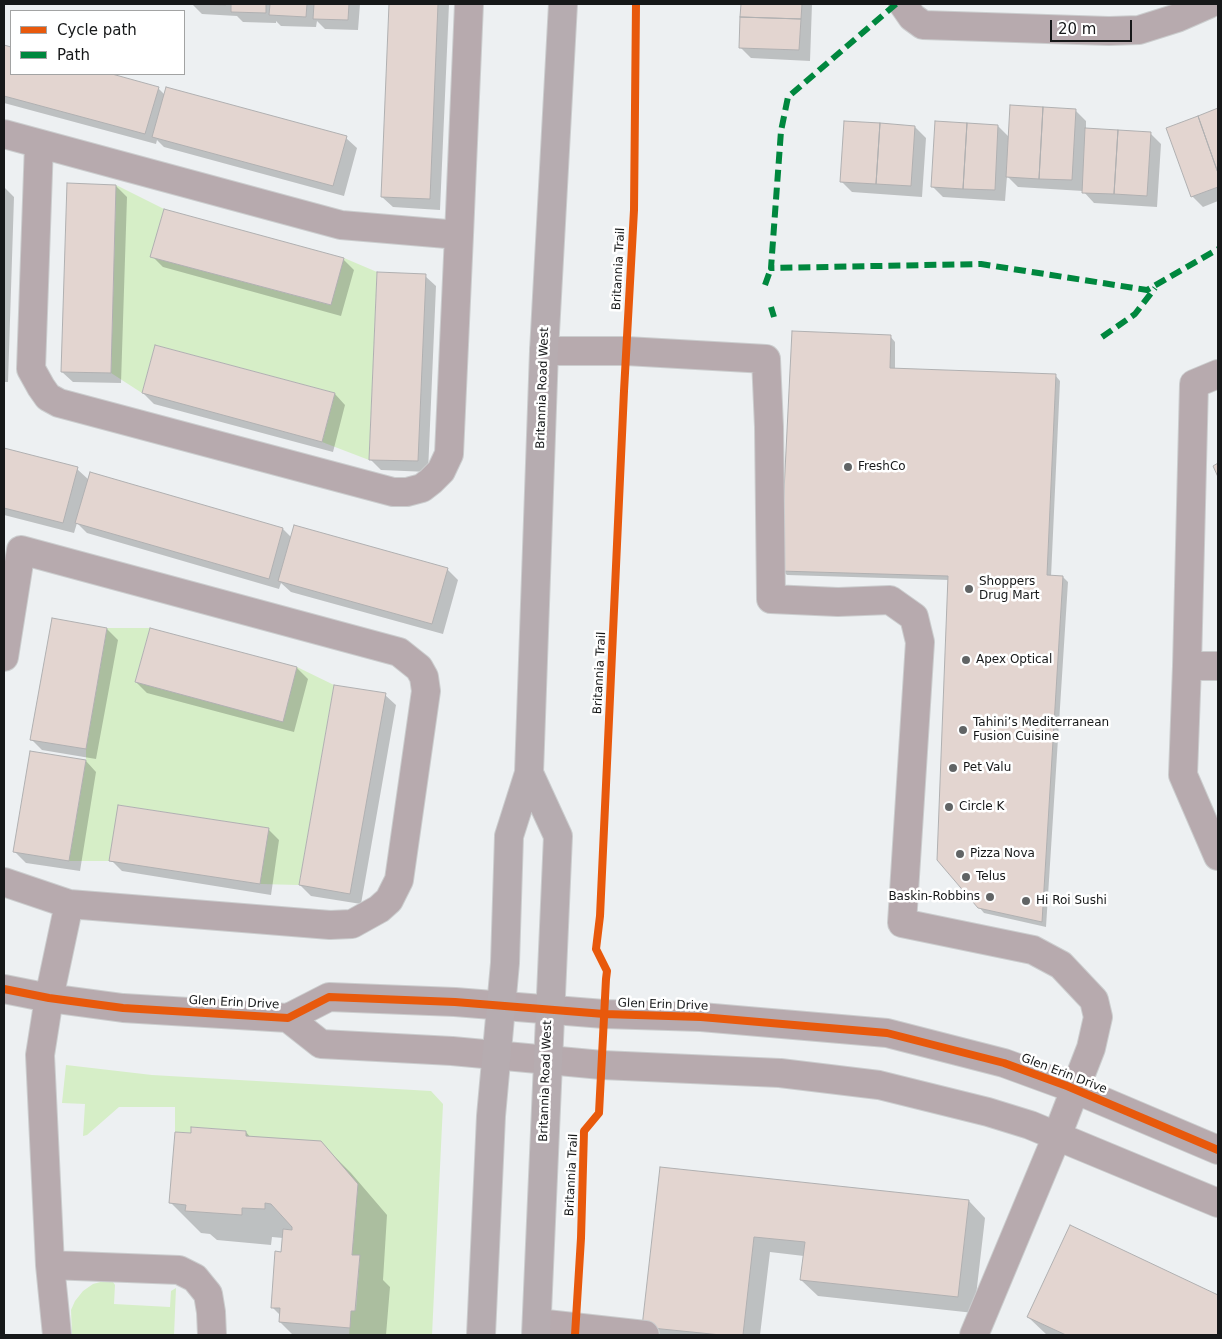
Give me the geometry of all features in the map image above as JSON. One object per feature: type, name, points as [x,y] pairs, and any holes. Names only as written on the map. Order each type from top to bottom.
[{"type":"main road","name":"Britannia Road West","points":[[481,1335],[490,1126],[504,963],[509,836],[529,773],[544,351],[563,4]]},
{"type":"main road","name":"Britannia Road West","points":[[529,773],[558,836],[536,1329]]},
{"type":"street","points":[[38,144],[30,354],[31,369],[48,397],[59,403],[393,492],[408,492],[422,488],[441,471],[450,454],[469,4]]},
{"type":"street","points":[[903,4],[912,17],[923,25],[1109,31],[1139,30],[1177,18],[1209,4]]},
{"type":"street","points":[[4,134],[341,225],[459,236]]},
{"type":"street","points":[[544,351],[626,351],[766,359],[769,427],[771,599],[838,602],[890,600],[914,617],[920,642],[902,923],[1033,950],[1061,965],[1094,1000],[1098,1017],[1094,1041],[1058,1136],[974,1335]]},
{"type":"street","points":[[1218,374],[1194,384],[1183,775],[1218,856]]},
{"type":"street","points":[[4,657],[13,548],[383,646],[399,652],[411,660],[424,676],[426,691],[399,880],[389,900],[365,918],[352,924],[330,925],[69,904],[4,882]]},
{"type":"street","points":[[1187,666],[1218,666]]},
{"type":"street","points":[[57,1335],[50,1265],[40,1055],[49,998],[69,904]]},
{"type":"street","name":"Glen Erin Drive","points":[[4,989],[49,998],[123,1008],[288,1018],[328,997],[455,1002],[604,1014],[701,1017],[887,1033],[1004,1063],[1075,1090],[1218,1150]]},
{"type":"street","name":"Glen Erin Drive","points":[[288,1018],[322,1044],[496,1054],[602,1065],[780,1073],[879,1085],[988,1112],[1030,1125],[1218,1203]]},
{"type":"street","points":[[50,1265],[179,1270],[195,1278],[208,1294],[212,1335]]},
{"type":"street","points":[[536,1329],[645,1335]]},
{"type":"green space","points":[[116,185],[164,209],[151,257],[330,305],[344,258],[377,272],[369,460],[322,442],[335,393],[155,345],[142,393],[111,373]]},
{"type":"green space","points":[[107,628],[150,628],[135,682],[282,721],[297,667],[334,685],[299,885],[260,884],[268,828],[119,805],[109,861],[69,861]]},
{"type":"green space","points":[[66,1065],[152,1075],[431,1091],[443,1104],[432,1335],[349,1335],[351,1311],[356,1310],[360,1256],[352,1255],[358,1184],[246,1136],[246,1131],[192,1127],[191,1133],[175,1132],[175,1107],[119,1107],[87,1135],[83,1136],[85,1104],[62,1103]]},
{"type":"green space","points":[[104,1281],[113,1282],[115,1285],[114,1304],[170,1307],[171,1291],[176,1288],[174,1335],[72,1335],[71,1310],[75,1301],[83,1291],[93,1284]]},
{"type":"building","points":[[190,4],[226,4],[226,5]]},
{"type":"building","points":[[231,4],[266,4],[266,13],[231,12]]},
{"type":"building","points":[[270,4],[307,4],[306,17],[269,15]]},
{"type":"building","points":[[314,4],[349,4],[348,20],[313,19]]},
{"type":"building","points":[[389,4],[438,4],[430,199],[381,197]]},
{"type":"building","points":[[741,4],[802,4],[801,19],[740,17]]},
{"type":"building","points":[[740,17],[801,19],[799,50],[739,48]]},
{"type":"building","points":[[4,45],[10,47],[10,75],[116,75],[159,87],[145,134],[4,96]]},
{"type":"building","points":[[166,87],[347,136],[333,186],[152,137]]},
{"type":"building","points":[[1010,105],[1043,107],[1039,179],[1006,177]]},
{"type":"building","points":[[1043,107],[1076,109],[1072,180],[1039,179]]},
{"type":"building","points":[[1218,108],[1218,173],[1198,116]]},
{"type":"building","points":[[1198,116],[1218,173],[1218,187],[1191,197],[1166,128]]},
{"type":"building","points":[[844,121],[880,123],[876,184],[840,182]]},
{"type":"building","points":[[935,121],[967,123],[963,189],[931,187]]},
{"type":"building","points":[[880,123],[915,126],[911,186],[876,184]]},
{"type":"building","points":[[967,123],[998,125],[995,190],[963,189]]},
{"type":"building","points":[[1085,128],[1118,130],[1114,194],[1082,193]]},
{"type":"building","points":[[1118,130],[1151,132],[1147,196],[1114,194]]},
{"type":"building","points":[[67,183],[116,185],[111,373],[61,372]]},
{"type":"building","points":[[164,209],[344,258],[331,305],[150,257]]},
{"type":"building","points":[[377,272],[426,274],[418,461],[369,460]]},
{"type":"building","points":[[792,331],[891,335],[890,368],[1056,374],[1047,575],[1063,576],[1042,922],[978,908],[937,860],[948,576],[780,571]]},
{"type":"building","points":[[155,345],[335,393],[322,442],[142,393]]},
{"type":"building","points":[[4,448],[78,467],[63,523],[4,508]]},
{"type":"building","points":[[1218,463],[1218,477],[1213,466]]},
{"type":"building","points":[[90,472],[283,528],[269,579],[75,523]]},
{"type":"building","points":[[294,525],[448,568],[432,624],[278,581]]},
{"type":"building","points":[[52,618],[107,628],[86,749],[30,740]]},
{"type":"building","points":[[150,628],[297,667],[283,722],[135,682]]},
{"type":"building","points":[[334,685],[386,693],[350,894],[299,885]]},
{"type":"building","points":[[30,751],[86,760],[69,861],[13,852]]},
{"type":"building","points":[[118,805],[269,828],[260,884],[109,861]]},
{"type":"building","points":[[191,1127],[246,1131],[246,1136],[321,1141],[358,1184],[352,1255],[360,1255],[355,1311],[351,1311],[350,1328],[279,1322],[280,1308],[271,1308],[275,1251],[281,1252],[283,1229],[292,1230],[292,1227],[271,1204],[265,1203],[265,1209],[242,1208],[242,1215],[185,1211],[186,1205],[169,1203],[175,1132],[191,1133]]},
{"type":"building","points":[[660,1167],[969,1200],[958,1297],[800,1280],[805,1242],[754,1237],[743,1335],[721,1335],[642,1327]]},
{"type":"building","points":[[1070,1225],[1218,1295],[1218,1335],[1066,1335],[1027,1317]]},
{"type":"marked path","points":[[896,4],[788,97],[781,131],[771,268],[981,264],[1147,290],[1218,249]]},
{"type":"marked path","points":[[765,285],[771,268]]},
{"type":"marked path","points":[[1102,337],[1135,314],[1155,288]]},
{"type":"marked path","points":[[771,307],[774,317]]},
{"type":"cycle path","name":"Britannia Trail","points":[[575,1335],[581,1238],[584,1131],[599,1113],[607,971],[596,949],[600,916],[634,210],[636,4]]},
{"type":"cycle path","points":[[4,989],[49,998],[123,1008],[288,1018],[329,997],[455,1002],[604,1014],[701,1017],[887,1033],[1004,1063],[1067,1086],[1218,1150]]},
{"type":"place","name":"FreshCo","points":[[848,467]]},
{"type":"place","name":"Shoppers Drug Mart","points":[[969,589]]},
{"type":"place","name":"Apex Optical","points":[[966,660]]},
{"type":"place","name":"Tahini’s Mediterranean Fusion Cuisine","points":[[963,730]]},
{"type":"place","name":"Pet Valu","points":[[953,768]]},
{"type":"place","name":"Circle K","points":[[949,807]]},
{"type":"place","name":"Pizza Nova","points":[[960,854]]},
{"type":"place","name":"Telus","points":[[966,877]]},
{"type":"place","name":"Baskin-Robbins","points":[[990,897]]},
{"type":"place","name":"Hi Roi Sushi","points":[[1026,901]]}]
